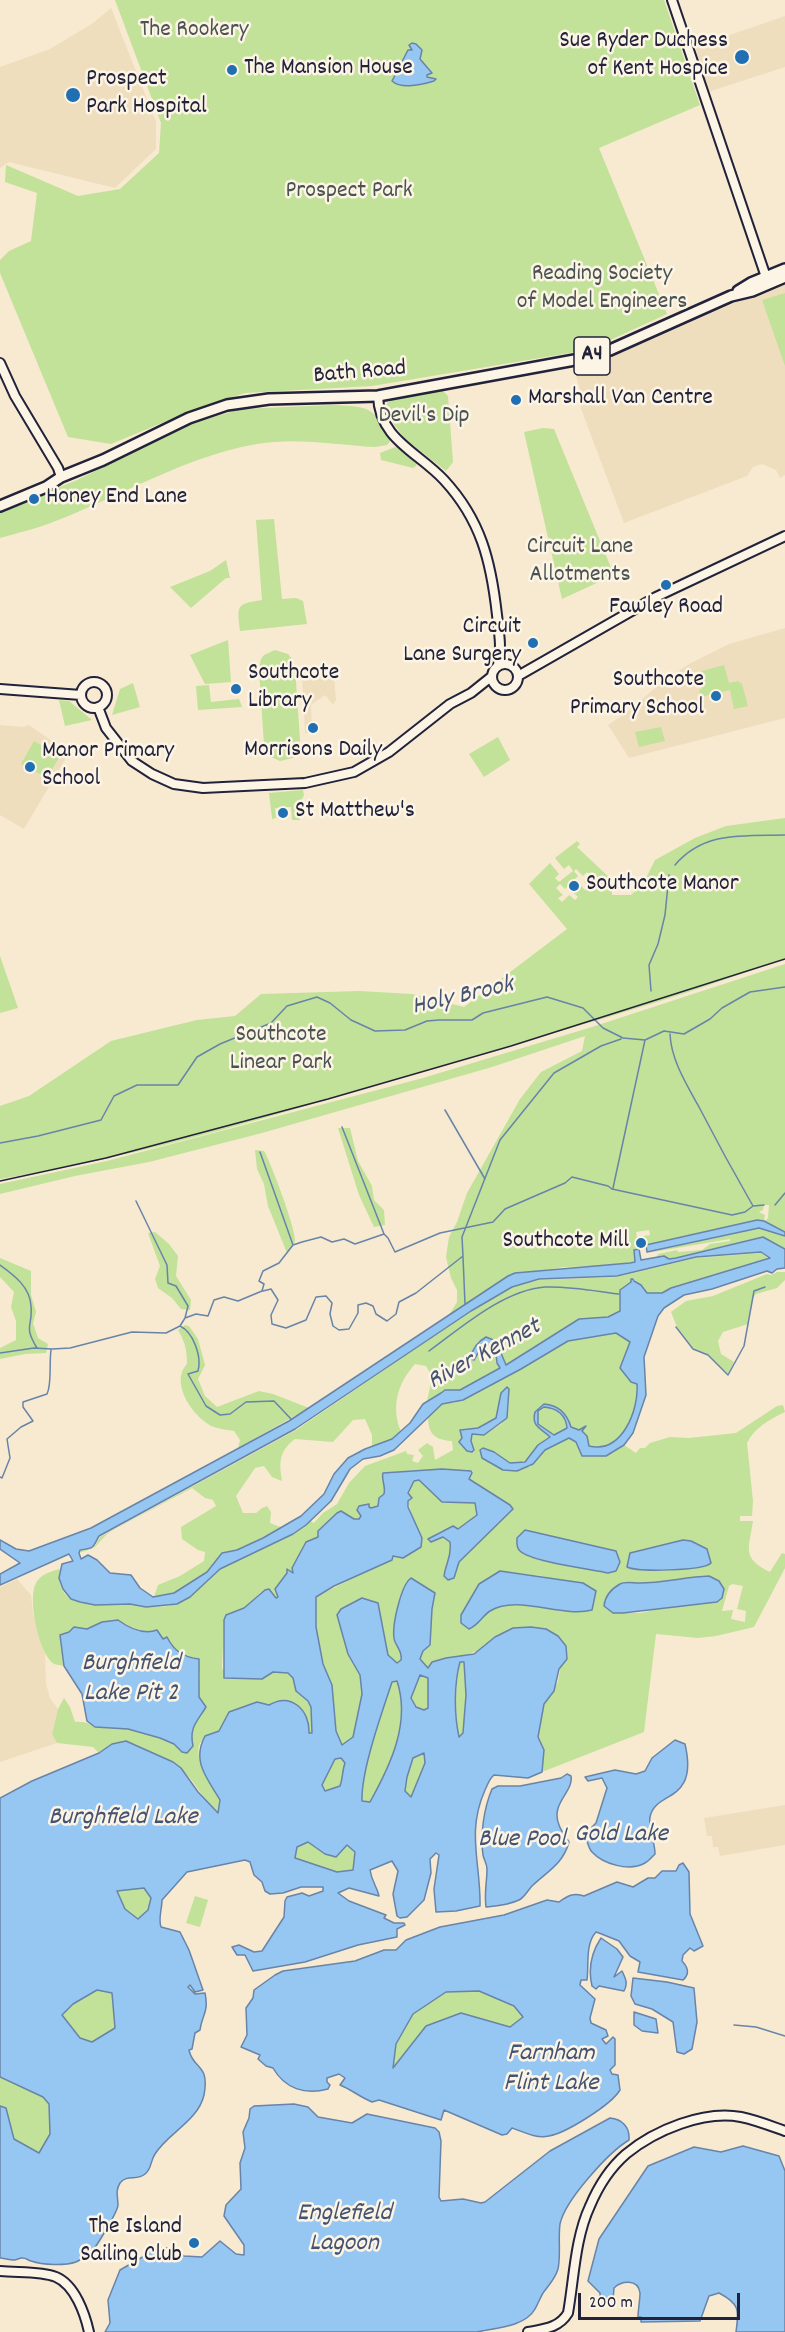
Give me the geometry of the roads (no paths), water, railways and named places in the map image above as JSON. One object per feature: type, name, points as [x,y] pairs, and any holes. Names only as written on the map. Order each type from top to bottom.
[{"type":"main road","name":"Bath Road","points":[[0,506],[46,487],[61,477],[103,460],[195,415],[227,405],[269,399],[378,396],[580,359],[610,350],[730,296],[752,291],[785,269]]},
{"type":"main road","name":"Bath Road","points":[[767,280],[785,277]]},
{"type":"street","points":[[672,0],[767,280]]},
{"type":"street","points":[[0,363],[15,396],[58,468],[61,477]]},
{"type":"street","points":[[378,396],[382,416],[394,436],[405,448],[443,478],[469,512],[478,529],[486,551],[494,587],[500,646],[498,665]]},
{"type":"street","points":[[517,673],[579,643],[664,593],[785,536]]},
{"type":"street","points":[[500,646],[507,663],[517,673]]},
{"type":"street","points":[[98,707],[106,728],[132,761],[174,784],[203,788],[313,783],[354,772],[389,752],[450,705],[471,693],[491,677],[498,665],[507,663]]},
{"type":"street","points":[[491,677],[495,686],[501,690],[510,689],[516,684],[517,673]]},
{"type":"street","points":[[95,682],[103,686],[107,696],[105,702],[98,707],[86,705],[81,695],[88,684],[95,682]]},
{"type":"street","points":[[471,693],[495,686]]},
{"type":"street","points":[[0,689],[81,695]]},
{"type":"street","points":[[528,2332],[554,2326],[563,2321],[568,2313],[581,2233],[589,2207],[602,2182],[626,2154],[661,2133],[712,2118],[740,2117],[785,2131]]},
{"type":"street","points":[[0,2271],[58,2278],[71,2290],[89,2332]]},
{"type":"water","points":[[412,43],[422,50],[420,59],[432,73],[427,77],[436,79],[419,85],[396,84],[392,81],[408,50],[412,50],[409,45]]},
{"type":"water","points":[[757,1220],[764,1221],[785,1232],[785,1236],[759,1228],[647,1252],[646,1245]]},
{"type":"water","points":[[763,1237],[785,1249],[785,1268],[684,1295],[664,1308],[658,1316],[644,1357],[646,1395],[633,1433],[624,1445],[606,1456],[582,1456],[576,1442],[569,1438],[545,1450],[533,1464],[517,1471],[503,1470],[482,1458],[480,1450],[483,1448],[494,1452],[510,1463],[525,1462],[538,1445],[550,1437],[534,1421],[535,1412],[544,1404],[562,1411],[571,1427],[579,1430],[586,1426],[582,1431],[587,1436],[589,1446],[601,1447],[619,1437],[626,1428],[635,1406],[637,1384],[631,1382],[620,1368],[630,1342],[616,1333],[568,1341],[463,1400],[442,1404],[394,1450],[380,1456],[363,1459],[350,1469],[331,1501],[306,1525],[293,1534],[220,1569],[190,1597],[177,1604],[146,1607],[130,1604],[95,1605],[71,1599],[63,1589],[59,1578],[62,1564],[73,1561],[69,1554],[0,1585],[0,1574],[20,1563],[0,1549],[0,1540],[16,1549],[29,1551],[91,1528],[289,1421],[508,1276],[515,1273],[635,1262],[634,1250],[639,1249],[641,1260],[664,1256],[669,1259]],"holes":[[[761,1252],[770,1258],[671,1288],[662,1293],[647,1293],[641,1285],[631,1279],[631,1282],[620,1290],[620,1311],[608,1317],[579,1319],[506,1365],[496,1341],[486,1337],[475,1346],[470,1359],[474,1360],[481,1348],[489,1345],[496,1354],[500,1368],[460,1390],[445,1390],[423,1404],[410,1423],[392,1439],[348,1458],[334,1474],[324,1494],[301,1516],[263,1538],[237,1550],[222,1553],[207,1572],[174,1593],[153,1597],[140,1588],[131,1575],[110,1573],[97,1560],[88,1555],[81,1559],[80,1550],[93,1547],[99,1536],[295,1429],[471,1311],[512,1287],[539,1279],[617,1276],[696,1257]],[[544,1407],[560,1413],[565,1419],[567,1428],[554,1435],[538,1424],[538,1411]]]},
{"type":"water","points":[[507,1387],[509,1389],[507,1418],[484,1435],[472,1434],[471,1441],[474,1450],[467,1451],[459,1442],[462,1438],[460,1430],[478,1428],[496,1418],[501,1393]]},
{"type":"water","name":"Burghfield Lake","points":[[442,1469],[471,1471],[469,1479],[513,1509],[459,1562],[454,1578],[448,1580],[444,1576],[450,1556],[450,1542],[443,1537],[431,1542],[428,1539],[453,1526],[458,1529],[477,1515],[475,1503],[442,1502],[419,1480],[414,1481],[408,1493],[412,1498],[408,1501],[408,1507],[422,1538],[421,1547],[403,1558],[393,1556],[392,1560],[334,1586],[316,1597],[316,1627],[323,1664],[332,1685],[336,1731],[342,1745],[353,1737],[362,1694],[360,1675],[348,1654],[337,1615],[341,1609],[362,1598],[378,1603],[388,1655],[397,1663],[401,1657],[394,1638],[396,1615],[404,1588],[411,1578],[435,1593],[430,1645],[423,1651],[420,1659],[428,1668],[432,1662],[474,1654],[495,1637],[513,1628],[546,1629],[558,1636],[566,1646],[567,1659],[559,1669],[554,1691],[544,1704],[538,1737],[544,1750],[542,1772],[528,1778],[494,1775],[479,1806],[475,1834],[480,1906],[436,1912],[434,1889],[439,1855],[436,1853],[430,1859],[431,1873],[424,1900],[407,1917],[400,1918],[397,1916],[393,1894],[398,1871],[392,1861],[370,1870],[379,1896],[349,1888],[338,1893],[349,1901],[386,1915],[384,1918],[394,1923],[404,1923],[405,1925],[397,1929],[397,1937],[358,1945],[305,1962],[253,1971],[245,1955],[237,1955],[232,1947],[239,1945],[254,1952],[262,1951],[284,1917],[287,1897],[302,1893],[309,1896],[323,1891],[323,1887],[301,1887],[283,1893],[270,1894],[265,1891],[262,1882],[254,1875],[250,1862],[245,1860],[187,1872],[162,1900],[160,1921],[161,1927],[180,1932],[189,1950],[203,1990],[195,1992],[190,1985],[188,1987],[195,1994],[205,1993],[206,2009],[200,2030],[195,2033],[192,2049],[189,2050],[205,2077],[201,2104],[189,2120],[167,2140],[153,2157],[147,2172],[142,2176],[126,2179],[120,2183],[117,2191],[117,2209],[102,2237],[88,2255],[76,2262],[60,2264],[41,2263],[24,2258],[14,2260],[0,2258],[0,2106],[6,2108],[14,2139],[39,2153],[50,2134],[49,2104],[43,2097],[0,2077],[0,1798],[32,1781],[99,1753],[112,1744],[126,1741],[173,1762],[181,1768],[198,1792],[218,1813],[220,1800],[206,1777],[200,1762],[200,1754],[205,1736],[219,1731],[229,1712],[257,1702],[269,1705],[277,1702],[292,1702],[303,1711],[309,1733],[312,1733],[311,1707],[308,1701],[296,1691],[293,1678],[288,1673],[273,1672],[262,1679],[224,1678],[224,1620],[226,1615],[244,1608],[265,1590],[269,1589],[276,1598],[278,1597],[275,1589],[287,1573],[287,1569],[293,1573],[292,1568],[306,1542],[318,1537],[318,1531],[337,1513],[341,1511],[354,1519],[359,1519],[361,1516],[357,1510],[359,1506],[369,1504],[371,1508],[378,1506],[379,1498],[384,1494],[383,1473]],"holes":[[[460,1662],[464,1662],[466,1695],[463,1733],[459,1737],[456,1709]],[[420,1675],[428,1678],[428,1708],[424,1710],[416,1707],[411,1698]],[[397,1681],[402,1713],[396,1744],[385,1774],[370,1802],[362,1801],[368,1758],[392,1682]],[[424,1753],[425,1763],[411,1797],[405,1791],[413,1758]],[[341,1758],[345,1763],[340,1786],[325,1791],[322,1785],[335,1759]],[[308,1842],[325,1854],[336,1857],[347,1845],[355,1852],[353,1870],[337,1872],[295,1858],[297,1847]],[[144,1888],[151,1898],[148,1910],[138,1919],[125,1909],[117,1891]],[[97,1990],[112,1993],[115,2028],[92,2042],[80,2038],[62,2015],[73,2004]]]},
{"type":"water","points":[[525,1530],[616,1551],[620,1562],[616,1571],[608,1573],[536,1559],[526,1555],[518,1548],[517,1538]]},
{"type":"water","points":[[683,1540],[691,1541],[707,1549],[711,1563],[696,1568],[670,1570],[643,1570],[627,1567],[630,1553]]},
{"type":"water","points":[[500,1571],[583,1583],[596,1591],[592,1610],[580,1612],[526,1605],[501,1606],[490,1611],[469,1629],[461,1623],[461,1615],[479,1584]]},
{"type":"water","points":[[709,1576],[719,1581],[724,1589],[722,1598],[717,1602],[623,1613],[613,1613],[604,1606],[609,1593],[622,1583],[657,1582]]},
{"type":"water","name":"Burghfield Lake Pit 2","points":[[118,1620],[136,1630],[147,1632],[157,1630],[163,1639],[167,1637],[180,1652],[188,1657],[199,1659],[199,1697],[206,1707],[195,1725],[192,1734],[193,1746],[187,1753],[160,1738],[128,1729],[95,1727],[87,1721],[82,1694],[64,1666],[60,1635],[69,1632],[74,1627],[87,1629],[102,1622]]},
{"type":"water","name":"Gold Lake","points":[[675,1740],[685,1744],[688,1763],[686,1777],[675,1793],[660,1803],[650,1817],[655,1854],[645,1863],[632,1867],[624,1867],[603,1860],[591,1850],[585,1834],[596,1823],[607,1788],[602,1778],[588,1781],[585,1777],[615,1770],[636,1774],[645,1771],[652,1758]]},
{"type":"water","name":"Blue Pool","points":[[567,1774],[571,1776],[571,1782],[560,1804],[557,1817],[569,1842],[563,1856],[521,1899],[486,1907],[487,1865],[483,1855],[482,1830],[492,1789],[498,1786],[520,1786],[561,1778]]},
{"type":"water","name":"Farnham Flint Lake","points":[[683,1863],[689,1872],[690,1914],[703,1946],[694,1951],[690,1948],[683,1955],[682,1961],[686,1966],[687,1975],[683,1980],[638,1972],[640,1962],[630,1956],[619,1941],[596,1932],[590,1942],[587,1980],[581,1980],[580,1985],[595,1999],[590,2018],[591,2023],[606,2030],[608,2036],[602,2039],[606,2044],[613,2037],[615,2039],[615,2065],[610,2070],[612,2074],[618,2075],[620,2090],[598,2110],[557,2134],[540,2137],[512,2128],[507,2134],[502,2135],[444,2110],[441,2120],[379,2100],[372,2102],[340,2085],[345,2078],[339,2074],[327,2078],[330,2085],[328,2089],[304,2091],[296,2089],[283,2081],[273,2068],[266,2066],[258,2059],[260,2055],[241,2047],[247,2035],[246,2008],[253,1998],[254,1990],[283,1971],[355,1961],[384,1950],[396,1950],[406,1940],[440,1927],[504,1915],[547,1900],[559,1902],[571,1895],[584,1896],[617,1882],[633,1887],[648,1878],[655,1878],[662,1871],[676,1871]],"holes":[[[479,1991],[514,2006],[523,2017],[510,2027],[461,2013],[426,2026],[393,2068],[396,2044],[413,2014],[446,1992]]]},
{"type":"water","points":[[601,1938],[617,1949],[623,1957],[614,1977],[622,1971],[626,1981],[624,1991],[599,1986],[596,1989],[592,1986],[591,1961]]},
{"type":"water","points":[[633,1978],[694,1988],[697,2022],[692,2049],[684,2054],[677,2052],[673,2022],[652,2009],[635,2004],[631,1996]]},
{"type":"water","points":[[634,2012],[656,2019],[658,2033],[642,2031],[634,2025]]},
{"type":"water","name":"Englefield Lagoon","points":[[294,2104],[308,2107],[318,2117],[352,2123],[367,2114],[435,2128],[439,2132],[441,2141],[439,2197],[441,2201],[463,2199],[485,2202],[550,2151],[610,2118],[624,2124],[629,2140],[610,2155],[570,2202],[560,2224],[557,2273],[535,2309],[524,2320],[517,2323],[477,2332],[105,2332],[110,2323],[108,2300],[120,2270],[146,2255],[152,2248],[175,2248],[184,2256],[202,2257],[220,2241],[236,2254],[244,2255],[244,2245],[224,2216],[226,2205],[241,2189],[240,2163],[245,2148],[243,2132],[250,2109],[254,2106]]},
{"type":"water","points":[[743,2146],[779,2156],[785,2171],[785,2332],[736,2332],[737,2308],[719,2293],[709,2296],[700,2321],[641,2322],[641,2317],[638,2317],[639,2288],[629,2282],[614,2288],[613,2300],[600,2299],[600,2293],[588,2281],[599,2239],[648,2166],[694,2147],[721,2152]]},
{"type":"waterway","points":[[675,865],[686,854],[711,841],[739,836],[785,835]]},
{"type":"waterway","points":[[651,991],[649,965],[658,944],[665,915],[669,875]]},
{"type":"waterway","name":"Holy Brook","points":[[0,1143],[101,1120],[114,1096],[137,1085],[178,1085],[197,1057],[220,1044],[271,1023],[287,1006],[317,997],[330,1003],[351,1020],[375,1031],[405,1030],[427,1021],[472,1020],[483,1013],[547,997],[583,1008],[603,1028],[623,1038],[645,1040],[664,1031],[684,1034],[750,992],[785,987]]},
{"type":"waterway","points":[[670,1034],[673,1053],[680,1072],[732,1169],[753,1206],[764,1205]]},
{"type":"waterway","points":[[263,1291],[271,1289],[278,1300],[271,1315],[272,1324],[286,1328],[306,1320],[316,1297],[326,1296],[332,1303],[330,1314],[333,1326],[339,1330],[349,1329],[358,1313],[358,1305],[366,1303],[373,1306],[376,1314],[387,1321],[396,1314],[399,1302],[416,1293],[463,1256],[462,1237],[500,1140],[554,1073],[601,1046],[621,1039]]},
{"type":"waterway","points":[[613,1188],[645,1040]]},
{"type":"waterway","points":[[445,1110],[485,1179]]},
{"type":"waterway","points":[[342,1127],[384,1234]]},
{"type":"waterway","points":[[260,1152],[293,1245]]},
{"type":"waterway","points":[[0,1353],[34,1348],[70,1348],[132,1332],[166,1333],[180,1326],[185,1318],[196,1314],[208,1316],[214,1300],[224,1297],[238,1301],[262,1291],[264,1284],[259,1281],[263,1271],[279,1263],[293,1245],[321,1237],[332,1242],[344,1239],[355,1244],[384,1234],[395,1252],[440,1233],[493,1222],[505,1209],[565,1183],[572,1177],[612,1189],[732,1215],[745,1212],[753,1206]]},
{"type":"waterway","points":[[775,1205],[785,1193]]},
{"type":"waterway","points":[[136,1201],[167,1265],[168,1283],[176,1286],[188,1306],[185,1318]]},
{"type":"waterway","points":[[463,1257],[465,1304]]},
{"type":"waterway","points":[[0,1265],[16,1277],[28,1293],[31,1306],[29,1330],[37,1348]]},
{"type":"waterway","points":[[429,1351],[484,1311],[514,1295],[530,1290],[564,1287],[619,1294]]},
{"type":"waterway","points":[[676,1327],[693,1349],[708,1355],[728,1375],[744,1346],[754,1291],[765,1287]]},
{"type":"waterway","points":[[180,1326],[189,1333],[195,1345],[199,1358],[198,1371],[188,1374],[206,1406],[220,1415],[230,1414],[246,1402],[274,1401],[291,1419]]},
{"type":"waterway","points":[[0,1477],[2,1478],[10,1458],[7,1439],[21,1427],[33,1421],[23,1407],[23,1402],[47,1394],[51,1350]]},
{"type":"waterway","points":[[734,2025],[756,2027],[785,2036]]},
{"type":"railway","points":[[0,1181],[106,1158],[328,1099],[511,1046],[785,959]]},
{"type":"place","name":"Sue Ryder Duchess of Kent Hospice","points":[[742,57]]},
{"type":"place","name":"The Mansion House","points":[[232,70]]},
{"type":"place","name":"Prospect Park Hospital","points":[[73,95]]},
{"type":"place","name":"Marshall Van Centre","points":[[516,400]]},
{"type":"place","name":"Honey End Lane","points":[[34,499]]},
{"type":"place","name":"Fawley Road","points":[[666,585]]},
{"type":"place","name":"Circuit Lane Surgery","points":[[533,643]]},
{"type":"place","name":"Southcote Library","points":[[236,689]]},
{"type":"place","name":"Southcote Primary School","points":[[716,696]]},
{"type":"place","name":"Morrisons Daily","points":[[313,728]]},
{"type":"place","name":"Manor Primary School","points":[[30,767]]},
{"type":"place","name":"St Matthew's","points":[[283,813]]},
{"type":"place","name":"Southcote Manor","points":[[574,886]]},
{"type":"place","name":"Southcote Mill","points":[[641,1243]]},
{"type":"place","name":"The Island Sailing Club","points":[[194,2243]]},
{"type":"park label","name":"The Rookery","points":[[194,32]]},
{"type":"park label","name":"Prospect Park","points":[[349,193]]},
{"type":"park label","name":"Reading Society of Model Engineers","points":[[602,290]]},
{"type":"park label","name":"Devil's Dip","points":[[424,418]]},
{"type":"park label","name":"Circuit Lane Allotments","points":[[580,563]]},
{"type":"park label","name":"Southcote Linear Park","points":[[281,1051]]},
{"type":"water label","name":"River Kennet","points":[[485,1356]]}]
